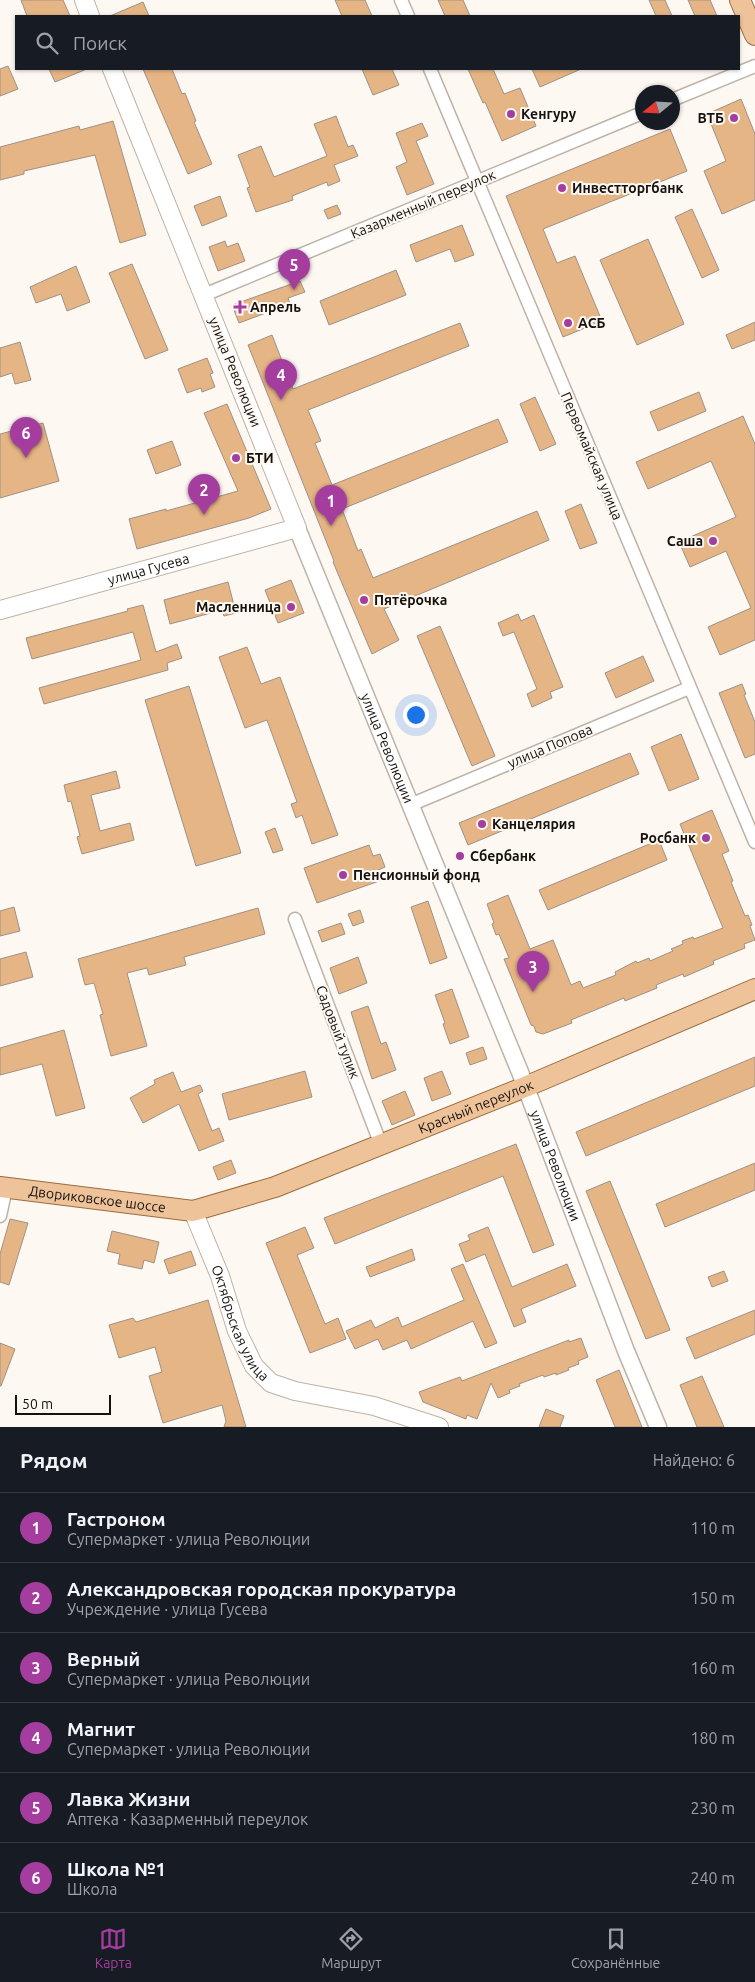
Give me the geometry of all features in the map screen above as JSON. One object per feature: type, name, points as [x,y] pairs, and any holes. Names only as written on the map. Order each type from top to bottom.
[{"type":"main road","points":[[84,0],[90,15]]},
{"type":"main road","points":[[740,0],[755,35]]},
{"type":"main road","name":"улица Революции","points":[[112,70],[297,528]]},
{"type":"main road","name":"улица Гусева","points":[[0,610],[297,528]]},
{"type":"main road","name":"Красный переулок","points":[[193,1212],[275,1187],[381,1145],[525,1087],[755,989]]},
{"type":"main road","name":"Двориковское шоссе","points":[[3,1187],[193,1212]]},
{"type":"main road","name":"Октябрьская улица","points":[[193,1212],[220,1276],[237,1332],[254,1366],[271,1383],[295,1391],[374,1406],[439,1427]]},
{"type":"street","points":[[401,0],[408,15]]},
{"type":"street","points":[[680,97],[755,66]]},
{"type":"street","name":"Первомайская улица","points":[[430,70],[755,842]]},
{"type":"street","name":"Казарменный переулок","points":[[204,295],[635,116]]},
{"type":"street","name":"улица Революции","points":[[297,528],[525,1087],[626,1351],[658,1427]]},
{"type":"street","name":"улица Попова","points":[[410,805],[689,688]]},
{"type":"street","name":"Садовый тупик","points":[[295,919],[381,1145]]},
{"type":"street","points":[[0,1216],[3,1187]]},
{"type":"building","points":[[21,0],[63,0],[70,15],[27,15]]},
{"type":"building","points":[[335,0],[365,0],[372,15],[342,15]]},
{"type":"building","points":[[438,0],[463,0],[470,15],[445,15]]},
{"type":"building","points":[[649,0],[665,0],[672,15],[656,15]]},
{"type":"building","points":[[688,0],[710,0],[717,15],[695,15]]},
{"type":"building","points":[[143,2],[149,15],[112,15]]},
{"type":"building","points":[[8,66],[18,89],[0,96],[0,69]]},
{"type":"building","points":[[49,70],[85,70],[55,82]]},
{"type":"building","points":[[143,70],[172,70],[182,94],[185,93],[196,121],[194,122],[212,164],[188,174]]},
{"type":"building","points":[[362,70],[392,70],[399,85],[373,95]]},
{"type":"building","name":"Кенгуру","points":[[468,70],[493,70],[504,94],[520,88],[536,126],[502,141],[485,102],[483,103]]},
{"type":"building","points":[[532,70],[579,70],[540,87]]},
{"type":"building","points":[[741,99],[755,134],[755,200],[722,214],[704,171],[726,161],[707,114]]},
{"type":"building","points":[[336,116],[348,147],[353,145],[358,156],[334,165],[340,181],[328,186],[327,182],[292,196],[293,200],[256,212],[247,188],[250,187],[238,155],[261,146],[274,177],[327,156],[314,124]]},
{"type":"building","points":[[113,121],[146,235],[120,243],[95,155],[24,171],[24,174],[0,180],[0,147],[79,126],[80,130]]},
{"type":"building","points":[[422,123],[428,136],[416,141],[434,184],[407,195],[396,167],[407,162],[396,133]]},
{"type":"building","points":[[668,130],[670,130],[687,171],[543,229],[557,263],[575,256],[602,321],[563,337],[506,196]]},
{"type":"building","points":[[220,196],[227,216],[202,226],[194,206]]},
{"type":"building","points":[[337,205],[341,214],[328,219],[324,210]]},
{"type":"building","points":[[692,209],[719,270],[702,278],[675,217]]},
{"type":"building","points":[[462,225],[474,255],[455,262],[450,249],[416,262],[410,245]]},
{"type":"building","points":[[648,239],[684,324],[637,345],[600,260]]},
{"type":"building","points":[[225,241],[227,247],[238,243],[245,261],[218,271],[209,247]]},
{"type":"building","points":[[132,264],[168,350],[145,359],[109,273]]},
{"type":"building","points":[[76,266],[90,302],[67,311],[61,294],[36,303],[30,287]]},
{"type":"building","points":[[396,270],[406,295],[329,325],[320,301]]},
{"type":"building","points":[[300,281],[305,292],[288,298],[290,304],[239,323],[232,305]]},
{"type":"building","points":[[755,322],[755,340],[732,349],[726,335]]},
{"type":"building","points":[[460,323],[469,346],[308,410],[321,441],[315,443],[332,485],[498,419],[508,442],[342,509],[358,551],[361,549],[373,578],[537,511],[549,540],[384,609],[399,640],[372,654],[333,562],[248,345],[272,335],[293,389]]},
{"type":"building","points":[[20,342],[31,380],[15,384],[12,373],[0,377],[0,348]]},
{"type":"building","points":[[207,358],[213,373],[210,374],[215,387],[202,392],[201,388],[187,393],[178,369]]},
{"type":"building","points":[[699,392],[706,411],[658,431],[650,412]]},
{"type":"building","points":[[535,397],[556,444],[540,451],[520,404]]},
{"type":"building","points":[[227,404],[271,509],[249,518],[137,549],[129,519],[238,491],[204,413]]},
{"type":"building","points":[[743,416],[755,444],[755,640],[720,655],[708,627],[751,608],[726,551],[690,567],[679,542],[736,517],[711,461],[648,489],[636,462]]},
{"type":"building","points":[[43,423],[59,481],[0,498],[0,434]]},
{"type":"building","points":[[172,441],[181,465],[156,474],[147,450]]},
{"type":"building","points":[[581,504],[597,543],[580,549],[565,511]]},
{"type":"building","points":[[291,580],[304,613],[278,623],[265,590]]},
{"type":"building","points":[[228,582],[236,613],[224,616],[222,610],[170,624],[164,600]]},
{"type":"building","points":[[143,605],[156,652],[177,644],[182,658],[167,663],[168,670],[44,704],[39,688],[141,660],[133,632],[32,659],[26,638],[128,611],[127,609]]},
{"type":"building","points":[[518,614],[521,621],[534,615],[563,687],[550,692],[552,698],[532,707],[527,694],[537,689],[514,632],[503,636],[498,623]]},
{"type":"building","points":[[440,626],[495,756],[472,766],[417,636]]},
{"type":"building","points":[[247,647],[261,684],[280,677],[338,835],[312,844],[302,815],[296,818],[291,804],[297,802],[267,720],[245,728],[219,657]]},
{"type":"building","points":[[643,656],[654,681],[616,698],[605,673]]},
{"type":"building","points":[[742,684],[746,694],[744,695],[755,722],[755,754],[745,758],[719,693]]},
{"type":"building","points":[[189,686],[241,853],[196,866],[145,700]]},
{"type":"building","points":[[681,734],[699,779],[669,791],[651,747]]},
{"type":"building","points":[[630,753],[639,774],[468,845],[459,823]]},
{"type":"building","points":[[116,771],[120,788],[91,795],[100,831],[130,823],[134,840],[82,854],[77,837],[80,836],[71,801],[68,802],[64,785]]},
{"type":"building","points":[[712,810],[729,851],[722,854],[733,881],[731,882],[745,916],[748,915],[755,940],[744,944],[745,948],[713,961],[714,964],[684,977],[683,974],[656,985],[657,988],[625,1001],[624,998],[571,1020],[572,1023],[543,1034],[536,1032],[534,1026],[531,1025],[504,959],[509,958],[499,934],[496,935],[487,904],[508,895],[530,949],[553,940],[571,985],[580,981],[583,988],[616,975],[615,972],[636,961],[637,963],[649,958],[650,961],[673,951],[671,949],[683,944],[682,941],[693,937],[694,939],[723,928],[680,824]]},
{"type":"building","points":[[275,828],[283,850],[273,853],[265,832]]},
{"type":"building","points":[[659,840],[667,860],[548,910],[539,890]]},
{"type":"building","name":"Пенсионный фонд","points":[[369,845],[373,856],[380,854],[385,867],[378,870],[382,880],[317,903],[304,868]]},
{"type":"building","points":[[428,901],[447,958],[430,964],[411,907]]},
{"type":"building","points":[[14,907],[20,931],[0,936],[0,911]]},
{"type":"building","points":[[258,908],[265,934],[184,957],[186,965],[149,975],[147,968],[127,973],[147,1046],[111,1056],[100,1015],[103,1014],[94,983],[85,985],[78,959]]},
{"type":"building","points":[[360,910],[364,922],[353,926],[348,914]]},
{"type":"building","points":[[341,923],[345,934],[322,942],[318,931]]},
{"type":"building","points":[[26,952],[33,977],[0,986],[0,959]]},
{"type":"building","points":[[358,957],[367,983],[339,994],[330,968]]},
{"type":"building","points":[[452,989],[469,1037],[450,1044],[435,995]]},
{"type":"building","points":[[368,1006],[381,1044],[386,1042],[396,1070],[372,1079],[351,1012]]},
{"type":"building","points":[[64,1030],[85,1108],[56,1116],[42,1064],[0,1075],[0,1048]]},
{"type":"building","points":[[483,1047],[487,1059],[470,1065],[466,1053]]},
{"type":"building","points":[[755,1057],[755,1086],[586,1156],[576,1132]]},
{"type":"building","points":[[305,1071],[312,1097],[229,1120],[222,1094]]},
{"type":"building","points":[[442,1071],[451,1094],[432,1101],[424,1078]]},
{"type":"building","points":[[173,1072],[181,1092],[200,1085],[203,1091],[198,1094],[212,1131],[219,1128],[224,1141],[199,1151],[179,1104],[143,1123],[130,1098],[155,1084],[154,1080]]},
{"type":"building","points":[[405,1091],[415,1115],[392,1125],[382,1101]]},
{"type":"building","points":[[516,1144],[554,1245],[533,1253],[503,1176],[335,1244],[324,1218]]},
{"type":"building","points":[[231,1160],[236,1173],[218,1180],[213,1167]]},
{"type":"building","points":[[755,1163],[755,1190],[665,1227],[656,1204]]},
{"type":"building","points":[[610,1181],[670,1330],[646,1339],[586,1191]]},
{"type":"building","points":[[10,1219],[28,1223],[9,1285],[0,1282],[0,1254]]},
{"type":"building","points":[[305,1227],[314,1248],[297,1255],[325,1324],[338,1318],[346,1339],[310,1353],[266,1243]]},
{"type":"building","points":[[488,1227],[512,1287],[567,1264],[576,1286],[521,1309],[526,1322],[514,1327],[485,1254],[466,1262],[459,1244],[470,1240],[468,1235]]},
{"type":"building","points":[[112,1231],[159,1242],[154,1263],[144,1260],[142,1269],[118,1264],[120,1254],[107,1251]]},
{"type":"building","points":[[412,1249],[415,1260],[370,1277],[366,1267]]},
{"type":"building","points":[[191,1251],[196,1265],[169,1274],[164,1260]]},
{"type":"building","points":[[463,1264],[497,1343],[485,1348],[473,1321],[411,1349],[407,1340],[383,1350],[378,1339],[355,1349],[346,1331],[371,1320],[375,1328],[398,1317],[402,1327],[464,1300],[451,1269]]},
{"type":"building","points":[[724,1271],[728,1281],[712,1287],[708,1277]]},
{"type":"building","points":[[208,1300],[246,1427],[224,1427],[226,1421],[222,1405],[163,1423],[149,1376],[162,1372],[155,1347],[119,1358],[109,1325],[133,1318],[136,1322]]},
{"type":"building","points":[[755,1310],[755,1334],[695,1359],[686,1338]]},
{"type":"building","points":[[581,1338],[588,1357],[578,1361],[579,1364],[568,1368],[569,1370],[556,1375],[556,1373],[544,1377],[543,1375],[519,1384],[520,1386],[509,1390],[510,1393],[498,1398],[491,1383],[477,1419],[467,1415],[466,1419],[423,1402],[419,1392],[460,1377],[462,1381],[569,1340],[569,1342]]},
{"type":"building","points":[[0,1343],[15,1349],[1,1386],[0,1386]]},
{"type":"building","points":[[619,1370],[642,1427],[615,1427],[596,1380]]},
{"type":"building","points":[[702,1376],[724,1427],[697,1427],[680,1385]]},
{"type":"building","points":[[546,1409],[564,1416],[560,1427],[539,1427]]},
{"type":"place","name":"Кенгуру","points":[[511,114]]},
{"type":"place","name":"ВТБ","points":[[734,118]]},
{"type":"place","name":"Инвестторгбанк","points":[[562,188]]},
{"type":"place","name":"Лавка Жизни","points":[[294,290]]},
{"type":"place","name":"Апрель","points":[[240,307]]},
{"type":"place","name":"АСБ","points":[[568,323]]},
{"type":"place","name":"Магнит","points":[[281,400]]},
{"type":"place","name":"Школа №1","points":[[26,458]]},
{"type":"place","name":"БТИ","points":[[236,458]]},
{"type":"place","name":"Александровская городская прокуратура","points":[[204,515]]},
{"type":"place","name":"Гастроном","points":[[331,526]]},
{"type":"place","name":"Саша","points":[[713,541]]},
{"type":"place","name":"Пятёрочка","points":[[364,600]]},
{"type":"place","name":"Масленница","points":[[291,607]]},
{"type":"place","name":"Канцелярия","points":[[482,824]]},
{"type":"place","name":"Росбанк","points":[[706,838]]},
{"type":"place","name":"Сбербанк","points":[[460,856]]},
{"type":"place","name":"Пенсионный фонд","points":[[343,875]]},
{"type":"place","name":"Верный","points":[[533,992]]}]
